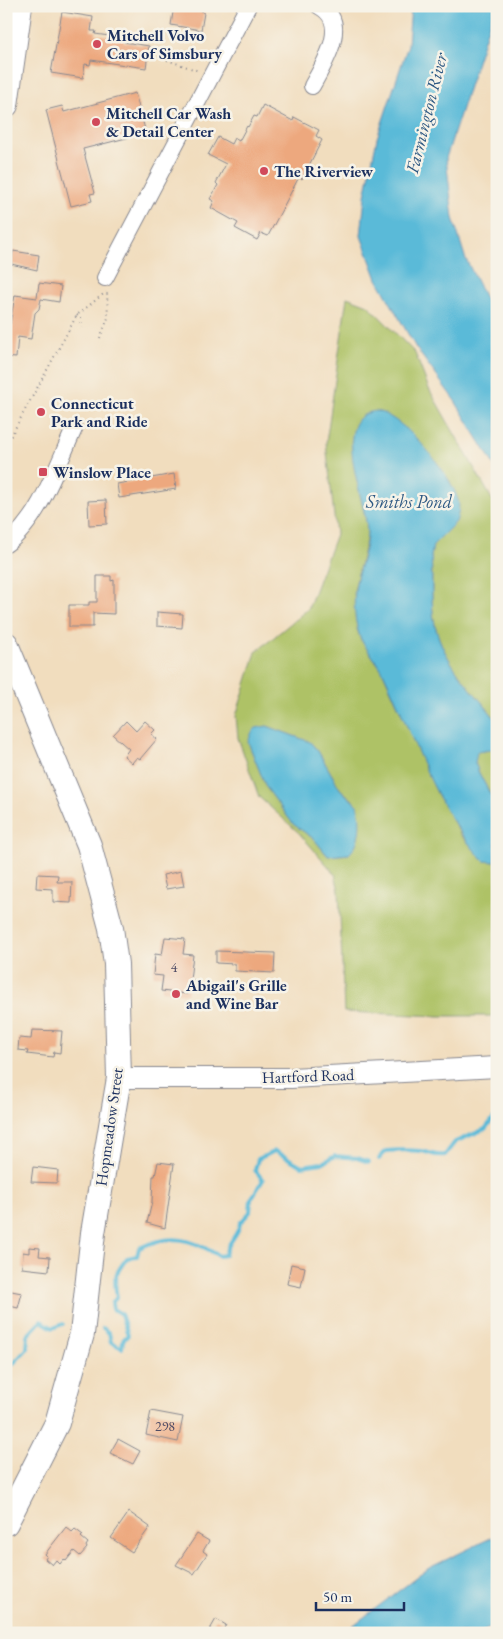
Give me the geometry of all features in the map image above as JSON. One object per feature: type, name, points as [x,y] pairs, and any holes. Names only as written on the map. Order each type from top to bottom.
[{"type":"highway","points":[[6,105],[20,6]]},
{"type":"highway","name":"Hopmeadow Street","points":[[6,644],[89,845],[111,928],[116,964],[118,1078],[93,1232],[82,1334],[57,1423],[6,1523]]},
{"type":"main road","name":"Hartford Road","points":[[118,1078],[291,1078],[497,1067]]},
{"type":"street","points":[[105,278],[248,6]]},
{"type":"street","points":[[312,86],[334,37],[333,19],[328,11],[319,6]]},
{"type":"street","points":[[6,544],[15,538],[26,524],[42,498],[74,429]]},
{"type":"path","points":[[167,60],[192,67]]},
{"type":"path","points":[[100,338],[108,318],[105,278]]},
{"type":"path","points":[[76,315],[81,318],[82,328]]},
{"type":"path","points":[[6,445],[70,326]]},
{"type":"green space","points":[[347,297],[368,305],[415,353],[429,389],[497,508],[497,721],[453,665],[439,639],[435,625],[431,556],[433,545],[456,522],[450,481],[405,428],[351,441],[358,486],[367,525],[367,536],[354,591],[357,629],[361,640],[382,670],[438,795],[461,835],[484,860],[497,861],[497,1016],[344,1012],[339,891],[335,874],[299,833],[259,797],[238,738],[236,716],[256,652],[308,609],[336,534],[326,443]],"holes":[[[267,726],[310,742],[318,751],[340,789],[353,800],[349,854],[328,856],[314,839],[293,824],[266,787],[250,747]]]},
{"type":"green space","points":[[497,749],[497,807],[475,763],[476,752]]},
{"type":"water","name":"Farmington River","points":[[411,6],[495,6],[446,158],[453,218],[465,257],[497,323],[497,470],[455,401],[416,348],[377,279],[361,236],[365,196],[377,138],[408,45]]},
{"type":"water","name":"Smiths Pond","points":[[377,411],[400,424],[425,448],[446,475],[458,500],[459,508],[456,522],[433,545],[431,556],[433,608],[435,625],[445,652],[461,676],[497,721],[497,749],[477,752],[475,763],[497,807],[495,862],[484,861],[451,819],[426,771],[383,672],[362,641],[357,629],[355,593],[366,546],[367,533],[366,519],[353,462],[352,443],[354,428],[362,416]]},
{"type":"water","points":[[267,726],[310,742],[318,751],[340,789],[357,805],[360,817],[358,838],[349,854],[328,856],[314,839],[293,824],[266,787],[248,742],[256,728]]},
{"type":"water","points":[[497,1535],[497,1623],[481,1633],[343,1633],[429,1568]]},
{"type":"building","points":[[174,6],[203,6],[202,12],[204,13],[201,30],[171,25]]},
{"type":"building","name":"Mitchell Volvo Cars of Simsbury","points":[[62,12],[93,17],[91,31],[96,31],[95,34],[124,38],[124,42],[149,46],[146,68],[91,60],[90,65],[85,64],[83,78],[51,73]]},
{"type":"building","name":"Mitchell Car Wash & Detail Center","points":[[135,93],[146,133],[83,149],[95,193],[90,194],[92,201],[71,206],[46,110],[62,106],[64,112]]},
{"type":"building","name":"The Riverview","points":[[263,105],[293,121],[294,117],[319,130],[316,136],[322,140],[302,179],[299,177],[268,236],[261,233],[257,240],[235,228],[238,223],[211,208],[214,201],[210,199],[226,164],[208,155],[218,137],[231,144],[234,138],[239,141],[254,116],[257,117]]},
{"type":"building","points":[[13,251],[39,255],[37,270],[11,264]]},
{"type":"building","points":[[39,283],[61,286],[59,302],[41,299],[39,309],[35,313],[31,339],[18,337],[16,358],[6,357],[6,333],[8,324],[10,324],[15,295],[37,298]]},
{"type":"building","points":[[174,474],[176,489],[119,498],[117,484]]},
{"type":"building","points":[[106,500],[107,524],[89,525],[88,501]]},
{"type":"building","points":[[97,576],[111,576],[111,581],[114,580],[114,614],[93,613],[93,627],[69,627],[69,605],[89,605],[89,602],[97,602]]},
{"type":"building","points":[[157,612],[183,614],[182,628],[157,626]]},
{"type":"building","points":[[126,721],[136,731],[145,721],[155,730],[151,734],[157,739],[140,759],[137,757],[132,763],[124,756],[129,749],[113,735]]},
{"type":"building","points":[[181,871],[184,886],[166,889],[163,875]]},
{"type":"building","points":[[37,874],[58,875],[57,882],[72,882],[71,903],[53,902],[53,889],[36,888]]},
{"type":"building","points":[[165,937],[185,939],[183,954],[193,955],[190,980],[194,980],[193,989],[188,989],[187,994],[161,991],[163,976],[153,975],[155,954],[162,955]]},
{"type":"building","points":[[216,951],[275,953],[274,973],[235,971],[235,964],[216,963]]},
{"type":"building","points":[[32,1030],[62,1031],[60,1053],[54,1052],[53,1057],[27,1054],[28,1051],[18,1050],[19,1038],[31,1039]]},
{"type":"building","points":[[158,1162],[174,1164],[165,1228],[147,1223],[152,1202],[153,1176],[155,1176]]},
{"type":"building","points":[[33,1167],[58,1170],[57,1183],[31,1182]]},
{"type":"building","points":[[29,1247],[40,1248],[39,1256],[50,1257],[49,1271],[22,1268],[23,1252],[29,1253]]},
{"type":"building","points":[[291,1264],[305,1267],[301,1287],[287,1284]]},
{"type":"building","points":[[6,1290],[22,1293],[18,1308],[6,1305]]},
{"type":"building","points":[[151,1411],[183,1417],[178,1442],[146,1435]]},
{"type":"building","points":[[118,1439],[140,1451],[133,1464],[110,1453]]},
{"type":"building","points":[[129,1512],[150,1527],[132,1552],[111,1538]]},
{"type":"building","points":[[66,1527],[72,1532],[75,1529],[83,1535],[81,1537],[88,1543],[87,1548],[80,1556],[74,1551],[66,1561],[64,1559],[60,1564],[56,1560],[52,1565],[45,1559],[47,1556],[45,1554]]},
{"type":"building","points":[[197,1534],[209,1541],[203,1551],[207,1554],[194,1574],[176,1565]]},
{"type":"building","points":[[216,1619],[226,1625],[221,1633],[208,1633]]},
{"type":"waterway","points":[[379,1159],[386,1151],[421,1151],[435,1155],[445,1155],[455,1142],[485,1129],[497,1114]]},
{"type":"waterway","points":[[103,1328],[109,1333],[111,1342],[122,1348],[123,1340],[128,1335],[121,1314],[113,1309],[112,1303],[117,1297],[115,1280],[123,1263],[127,1258],[137,1256],[139,1248],[170,1239],[189,1241],[219,1256],[225,1255],[228,1246],[238,1231],[240,1223],[250,1212],[251,1199],[263,1180],[255,1170],[258,1159],[275,1151],[302,1166],[322,1163],[335,1156],[357,1158],[369,1162]]},
{"type":"waterway","points":[[6,1362],[12,1365],[27,1349],[28,1335],[41,1321],[53,1328],[63,1324]]},
{"type":"place","name":"Mitchell Volvo Cars of Simsbury","points":[[97,44]]},
{"type":"place","name":"Mitchell Car Wash & Detail Center","points":[[96,122]]},
{"type":"place","name":"The Riverview","points":[[264,171]]},
{"type":"place","name":"Connecticut Park and Ride","points":[[41,412]]},
{"type":"place","name":"Winslow Place","points":[[43,472]]},
{"type":"place","name":"Abigail's Grille and Wine Bar","points":[[176,994]]}]
